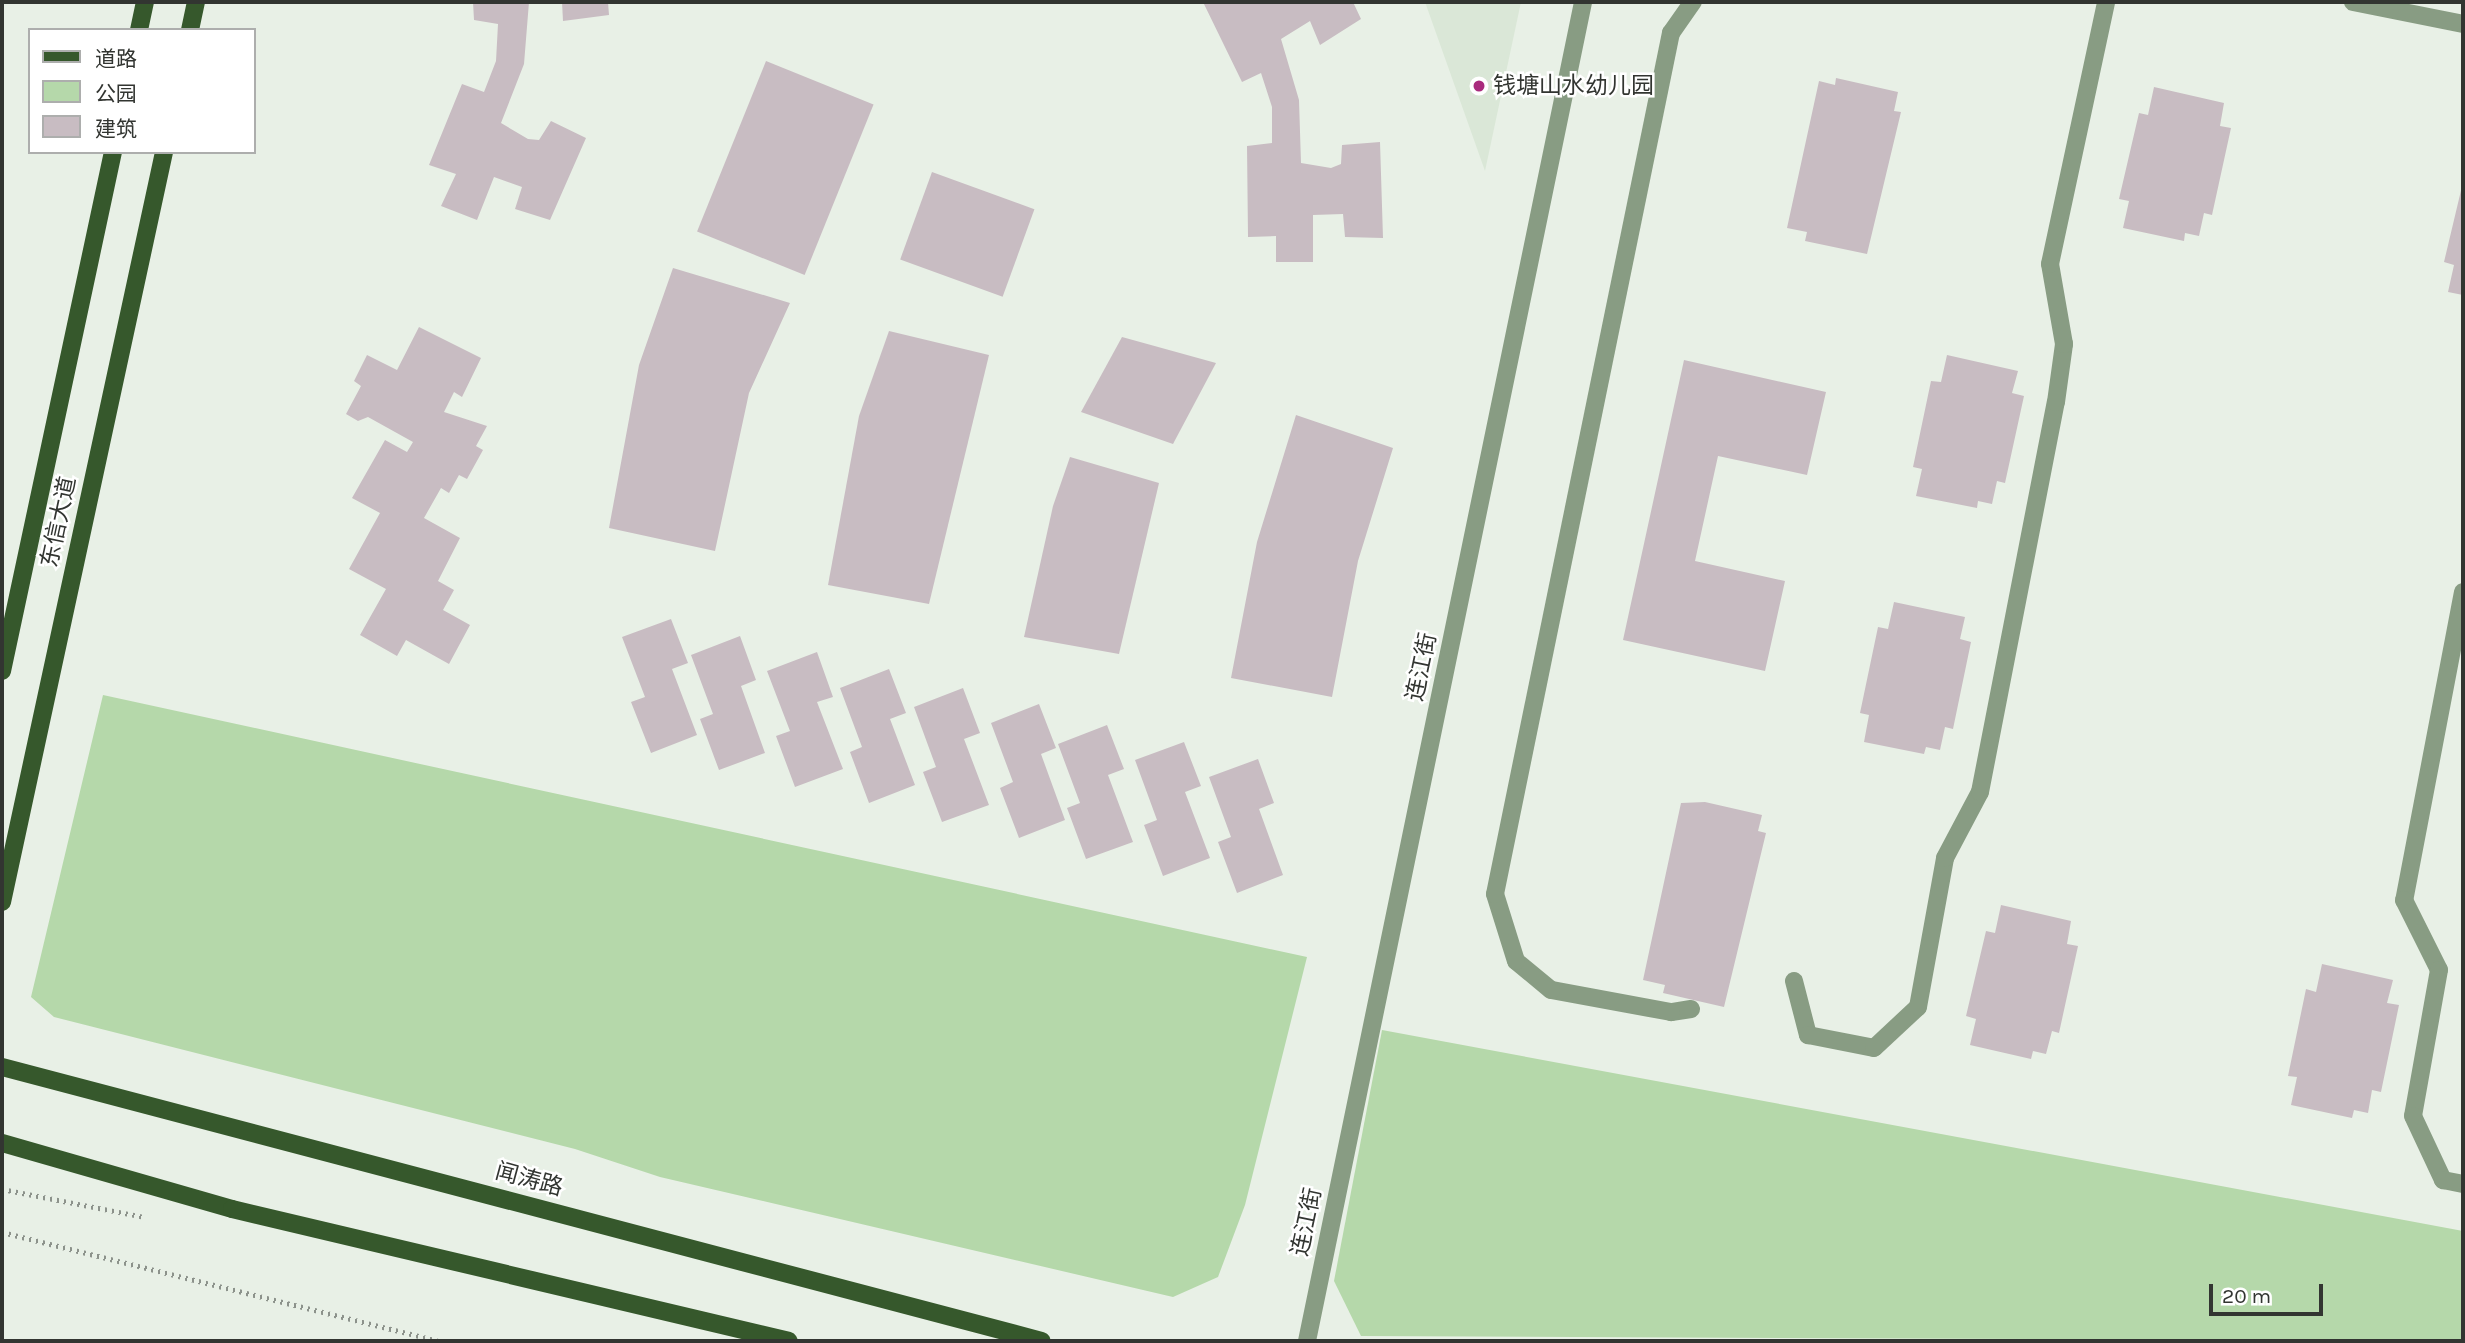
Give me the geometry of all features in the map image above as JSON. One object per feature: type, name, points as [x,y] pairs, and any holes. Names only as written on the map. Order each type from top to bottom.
[{"type":"main road","points":[[139,28],[145,2]]},
{"type":"main road","points":[[190,28],[197,2]]},
{"type":"main road","name":"东信大道","points":[[2,671],[113,154]]},
{"type":"main road","name":"东信大道","points":[[2,902],[164,154]]},
{"type":"main road","name":"闻涛路","points":[[2,1067],[1042,1341]]},
{"type":"main road","points":[[2,1143],[232,1209],[789,1341]]},
{"type":"street","name":"连江街","points":[[1307,1341],[1583,2]]},
{"type":"street","points":[[1691,1009],[1671,1012],[1551,990],[1516,961],[1495,894],[1671,33],[1693,2]]},
{"type":"street","points":[[1794,981],[1808,1035],[1874,1048],[1918,1007],[1945,858],[1980,792],[2056,402],[2063,344],[2050,264],[2106,2]]},
{"type":"street","points":[[2353,2],[2463,24]]},
{"type":"street","points":[[2463,592],[2404,900],[2439,970],[2413,1116],[2443,1180],[2463,1184]]},
{"type":"path","points":[[2,1189],[43,1196]]},
{"type":"path","points":[[2,1232],[438,1341]]},
{"type":"shaded area","name":"钱塘山水幼儿园","points":[[1425,2],[1521,2],[1485,171]]},
{"type":"green space","points":[[103,695],[1307,957],[1245,1205],[1218,1277],[1173,1297],[660,1177],[575,1149],[54,1017],[31,997]]},
{"type":"green space","points":[[1382,1030],[2463,1231],[2463,1341],[1361,1336],[1334,1281]]},
{"type":"building","points":[[473,2],[529,2],[524,64],[501,123],[528,139],[539,140],[551,121],[586,138],[550,220],[515,209],[522,187],[494,177],[477,220],[441,206],[456,174],[429,165],[462,84],[484,92],[496,61],[498,24],[474,20]]},
{"type":"building","points":[[562,2],[608,2],[609,15],[563,21]]},
{"type":"building","points":[[1203,2],[1353,2],[1361,19],[1320,45],[1310,21],[1281,39],[1299,100],[1301,163],[1331,168],[1341,164],[1342,145],[1380,142],[1383,238],[1345,237],[1343,214],[1313,215],[1313,262],[1276,262],[1276,236],[1248,237],[1247,146],[1272,143],[1272,107],[1261,73],[1242,82]]},
{"type":"building","points":[[766,61],[874,104],[805,275],[697,232]]},
{"type":"building","points":[[1836,78],[1898,92],[1894,111],[1901,112],[1867,254],[1805,241],[1807,232],[1787,228],[1819,81],[1835,85]]},
{"type":"building","points":[[2154,87],[2224,103],[2220,126],[2231,128],[2212,215],[2204,213],[2199,236],[2185,233],[2184,241],[2123,228],[2129,201],[2119,199],[2139,113],[2148,115]]},
{"type":"building","points":[[932,172],[1034,209],[1003,297],[900,259]]},
{"type":"building","points":[[2463,182],[2463,295],[2448,292],[2454,265],[2444,262]]},
{"type":"building","points":[[673,268],[790,303],[749,393],[715,551],[609,528],[639,365]]},
{"type":"building","points":[[419,327],[481,358],[462,397],[454,392],[444,412],[487,426],[476,446],[483,450],[467,479],[459,475],[449,493],[441,488],[424,518],[460,538],[438,581],[454,590],[443,610],[470,625],[449,664],[406,640],[397,656],[360,635],[386,589],[349,569],[380,513],[352,498],[385,440],[407,452],[413,442],[368,417],[358,421],[346,414],[361,386],[354,381],[367,355],[397,370]]},
{"type":"building","points":[[889,331],[989,355],[929,604],[828,585],[859,416]]},
{"type":"building","points":[[1122,337],[1216,363],[1173,444],[1081,412]]},
{"type":"building","points":[[1947,355],[2018,371],[2012,393],[2024,396],[2005,483],[1997,481],[1992,504],[1978,501],[1977,508],[1916,496],[1922,469],[1913,467],[1931,381],[1941,382]]},
{"type":"building","points":[[1684,360],[1826,392],[1807,475],[1718,456],[1695,561],[1785,581],[1765,671],[1623,640]]},
{"type":"building","points":[[1296,415],[1393,448],[1358,561],[1332,697],[1231,678],[1257,542]]},
{"type":"building","points":[[1070,457],[1159,483],[1119,654],[1024,637],[1053,506]]},
{"type":"building","points":[[1894,602],[1965,617],[1960,639],[1971,642],[1953,729],[1945,727],[1940,750],[1926,747],[1924,754],[1864,742],[1869,715],[1860,713],[1878,627],[1888,629]]},
{"type":"building","points":[[671,619],[688,663],[672,669],[697,735],[651,753],[631,702],[645,697],[622,637]]},
{"type":"building","points":[[740,636],[756,680],[741,686],[765,753],[719,770],[700,719],[713,714],[691,655]]},
{"type":"building","points":[[817,652],[833,697],[817,702],[843,769],[795,787],[776,736],[790,731],[767,671]]},
{"type":"building","points":[[889,669],[906,713],[890,719],[915,785],[869,803],[850,752],[862,747],[840,688]]},
{"type":"building","points":[[963,688],[980,733],[964,739],[989,805],[942,822],[923,772],[936,767],[914,707]]},
{"type":"building","points":[[1039,704],[1056,748],[1041,754],[1065,820],[1019,838],[1000,788],[1013,782],[991,723]]},
{"type":"building","points":[[1107,725],[1124,769],[1108,775],[1133,842],[1086,859],[1067,808],[1080,803],[1058,744]]},
{"type":"building","points":[[1184,742],[1201,786],[1185,792],[1210,858],[1163,876],[1144,825],[1157,820],[1135,760]]},
{"type":"building","points":[[1258,759],[1274,803],[1259,809],[1283,875],[1237,893],[1218,842],[1231,837],[1209,777]]},
{"type":"building","points":[[1705,802],[1762,815],[1758,831],[1766,833],[1724,1007],[1663,993],[1665,985],[1643,980],[1681,803]]},
{"type":"building","points":[[2001,905],[2071,921],[2067,944],[2078,946],[2059,1033],[2052,1031],[2046,1054],[2033,1051],[2031,1059],[1970,1045],[1976,1019],[1966,1016],[1986,931],[1995,933]]},
{"type":"building","points":[[2322,964],[2393,980],[2387,1003],[2399,1005],[2381,1092],[2372,1090],[2368,1113],[2354,1110],[2352,1118],[2291,1105],[2297,1077],[2288,1076],[2306,989],[2316,992]]},
{"type":"place","name":"钱塘山水幼儿园","points":[[1479,86]]}]
